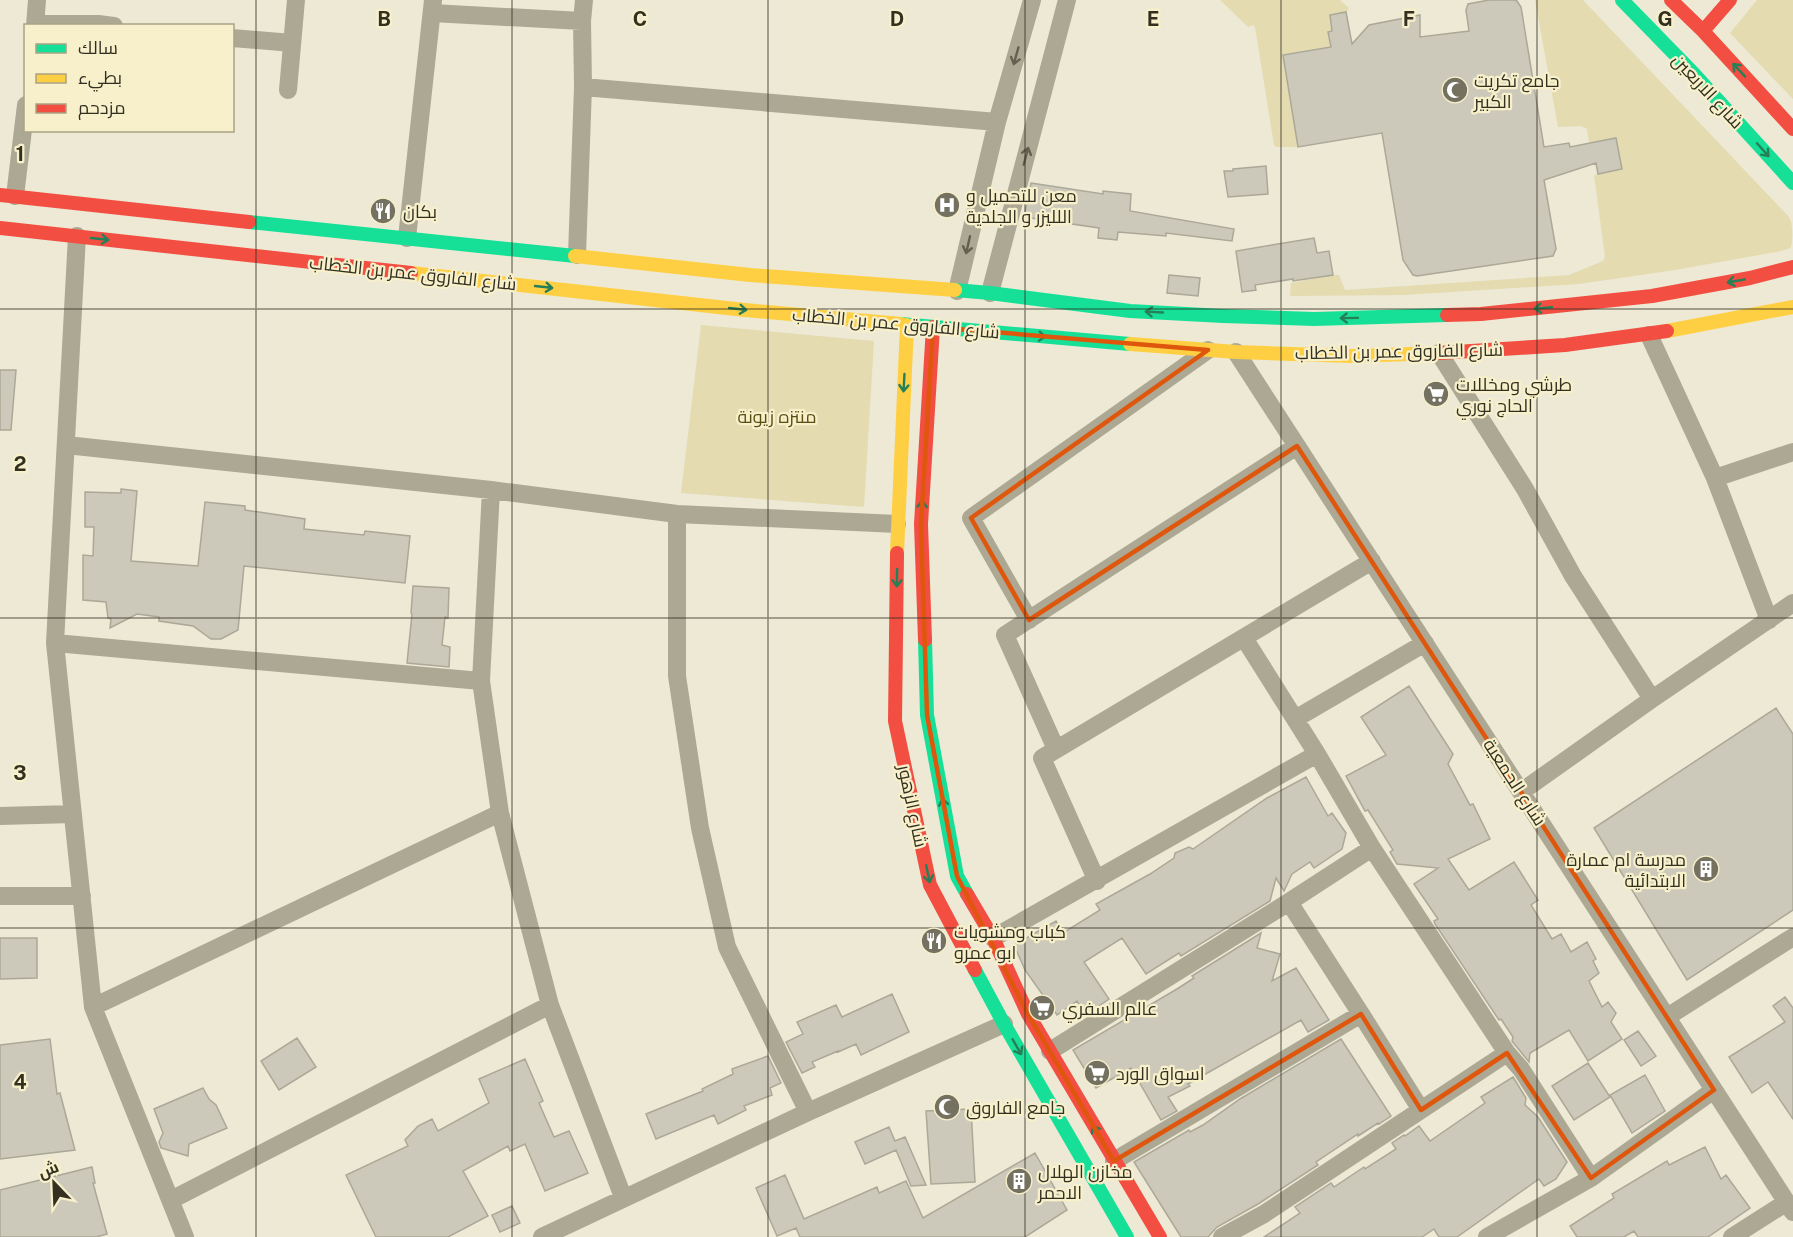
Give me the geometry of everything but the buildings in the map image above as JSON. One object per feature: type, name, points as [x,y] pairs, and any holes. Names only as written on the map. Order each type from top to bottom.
[{"type":"main road","name":"شارع الاربعين","points":[[1622,0],[1695,75],[1793,183]]},
{"type":"main road","points":[[1703,31],[1730,0]]},
{"type":"main road","name":"شارع الاربعين","points":[[1678,3],[1793,129]]},
{"type":"main road","points":[[7,195],[750,275],[990,294],[1130,311],[1223,316],[1314,319],[1436,316],[1555,307],[1652,296],[1750,278],[1793,267]]},
{"type":"main road","name":"شارع الفاروق عمر بن الخطاب","points":[[0,228],[745,310],[1236,352],[1351,356],[1439,354],[1565,345],[1649,335],[1793,307]]},
{"type":"main road","name":"شارع الزهور","points":[[907,325],[897,524],[911,718],[930,885],[1004,1024],[1127,1237]]},
{"type":"main road","name":"شارع الزهور","points":[[933,327],[911,718],[957,876],[993,939],[1028,1014],[1160,1237]]},
{"type":"street","points":[[35,24],[37,0]]},
{"type":"street","points":[[288,90],[296,0]]},
{"type":"street","points":[[577,255],[584,87],[582,21],[584,0]]},
{"type":"street","points":[[957,291],[997,122],[1032,0]]},
{"type":"street","points":[[990,294],[1067,0]]},
{"type":"street","points":[[408,238],[432,7],[582,21]]},
{"type":"street","points":[[234,38],[292,43]]},
{"type":"street","points":[[584,87],[997,122]]},
{"type":"street","points":[[7,195],[24,114]]},
{"type":"street","points":[[76,236],[56,643],[93,1007],[185,1237]]},
{"type":"street","points":[[1649,335],[1715,478],[1769,620]]},
{"type":"street","points":[[1029,620],[971,519],[1208,350]]},
{"type":"street","name":"شارع الجمعية","points":[[1236,352],[1790,1207]]},
{"type":"street","points":[[1439,354],[1526,489],[1573,576],[1652,699]]},
{"type":"street","points":[[66,445],[491,490],[677,514],[897,524]]},
{"type":"street","points":[[1056,749],[1005,635],[1297,446]]},
{"type":"street","points":[[1715,478],[1793,452]]},
{"type":"street","points":[[491,490],[481,681],[501,813],[550,1005],[623,1197]]},
{"type":"street","points":[[677,514],[676,676],[702,838],[727,947],[808,1112]]},
{"type":"street","points":[[1096,881],[1042,758],[1372,561]]},
{"type":"street","points":[[1521,792],[1793,603]]},
{"type":"street","points":[[1244,638],[1317,754],[1372,848],[1507,1053],[1521,1069],[1591,1178]]},
{"type":"street","points":[[56,643],[481,681]]},
{"type":"street","points":[[1295,718],[1425,643]]},
{"type":"street","points":[[993,939],[1317,754]]},
{"type":"street","points":[[93,1007],[501,813]]},
{"type":"street","points":[[0,816],[73,814]]},
{"type":"street","points":[[1050,1051],[1372,848]]},
{"type":"street","points":[[0,896],[82,896]]},
{"type":"street","points":[[1289,902],[1421,1110]]},
{"type":"street","points":[[1667,1017],[1793,937]]},
{"type":"street","points":[[171,1200],[550,1005]]},
{"type":"street","points":[[1114,1161],[1361,1014]]},
{"type":"street","points":[[542,1237],[623,1197],[1004,1024]]},
{"type":"street","points":[[1222,1237],[1264,1214],[1507,1053]]},
{"type":"street","points":[[1487,1237],[1591,1178],[1714,1090]]},
{"type":"street","points":[[1732,1237],[1790,1207]]},
{"type":"highlighted area","points":[[933,327],[1208,350],[971,518],[1029,620],[1297,446],[1714,1090],[1591,1178],[1507,1053],[1421,1110],[1361,1014],[1114,1161],[1028,1014],[957,876],[927,715],[921,524]]},
{"type":"green space","points":[[1220,0],[1340,0],[1349,8],[1346,12],[1330,15],[1332,30],[1328,32],[1331,47],[1283,56],[1298,147],[1276,147],[1274,145],[1255,27],[1253,25],[1248,27]]},
{"type":"green space","points":[[1535,0],[1583,0],[1789,217],[1792,232],[1791,247],[1776,252],[1675,270],[1579,284],[1404,295],[1290,296],[1291,283],[1333,275],[1339,275],[1345,290],[1569,275],[1603,261],[1605,257],[1594,175],[1622,169],[1616,138],[1589,143],[1587,129],[1581,126],[1558,127]]},
{"type":"green space","points":[[1757,0],[1793,0],[1793,99],[1730,33]]},
{"type":"green space","name":"منتزه زيونة","points":[[701,325],[874,341],[864,507],[681,493]]},
{"type":"traffic: fast","points":[[1622,0],[1695,75],[1793,183]]},
{"type":"traffic: fast","points":[[249,222],[575,256]]},
{"type":"traffic: fast","points":[[955,290],[1130,311],[1223,316],[1314,319],[1447,315]]},
{"type":"traffic: fast","points":[[901,324],[1130,344]]},
{"type":"traffic: fast","points":[[925,640],[927,715],[957,876],[967,894]]},
{"type":"traffic: fast","points":[[975,970],[1127,1237]]},
{"type":"traffic: slow","points":[[575,256],[750,275],[955,290]]},
{"type":"traffic: slow","points":[[411,273],[745,310],[901,324]]},
{"type":"traffic: slow","points":[[1667,331],[1793,307]]},
{"type":"traffic: slow","points":[[897,553],[907,325]]},
{"type":"traffic: slow","points":[[1130,344],[1236,352],[1351,356],[1440,353]]},
{"type":"traffic: jam","points":[[1671,0],[1703,31],[1793,129]]},
{"type":"traffic: jam","points":[[1703,31],[1730,0]]},
{"type":"traffic: jam","points":[[0,195],[249,222]]},
{"type":"traffic: jam","points":[[0,228],[411,273]]},
{"type":"traffic: jam","points":[[1447,315],[1481,314],[1652,296],[1750,278],[1793,267]]},
{"type":"traffic: jam","points":[[925,640],[921,524],[933,327]]},
{"type":"traffic: jam","points":[[1440,353],[1565,345],[1667,331]]},
{"type":"traffic: jam","points":[[897,553],[895,721],[930,885],[975,970]]},
{"type":"traffic: jam","points":[[967,894],[993,938],[1028,1014],[1160,1237]]},
{"type":"place","name":"جامع تكريت الكبير","points":[[1455,90]]},
{"type":"place","name":"معن للتحميل و اللليزر و الجلدية","points":[[947,205]]},
{"type":"place","name":"بكان","points":[[383,211]]},
{"type":"place","name":"طرشي ومخللات الحاج نوري","points":[[1436,394]]},
{"type":"place","name":"مدرسة ام عمارة الابتدائية","points":[[1706,869]]},
{"type":"place","name":"كباب ومشويات ابو عمرو","points":[[934,941]]},
{"type":"place","name":"عالم السفري","points":[[1042,1008]]},
{"type":"place","name":"اسواق الورد","points":[[1097,1073]]},
{"type":"place","name":"جامع الفاروق","points":[[947,1107]]},
{"type":"place","name":"مخازن الهلال الاحمر","points":[[1019,1181]]}]
